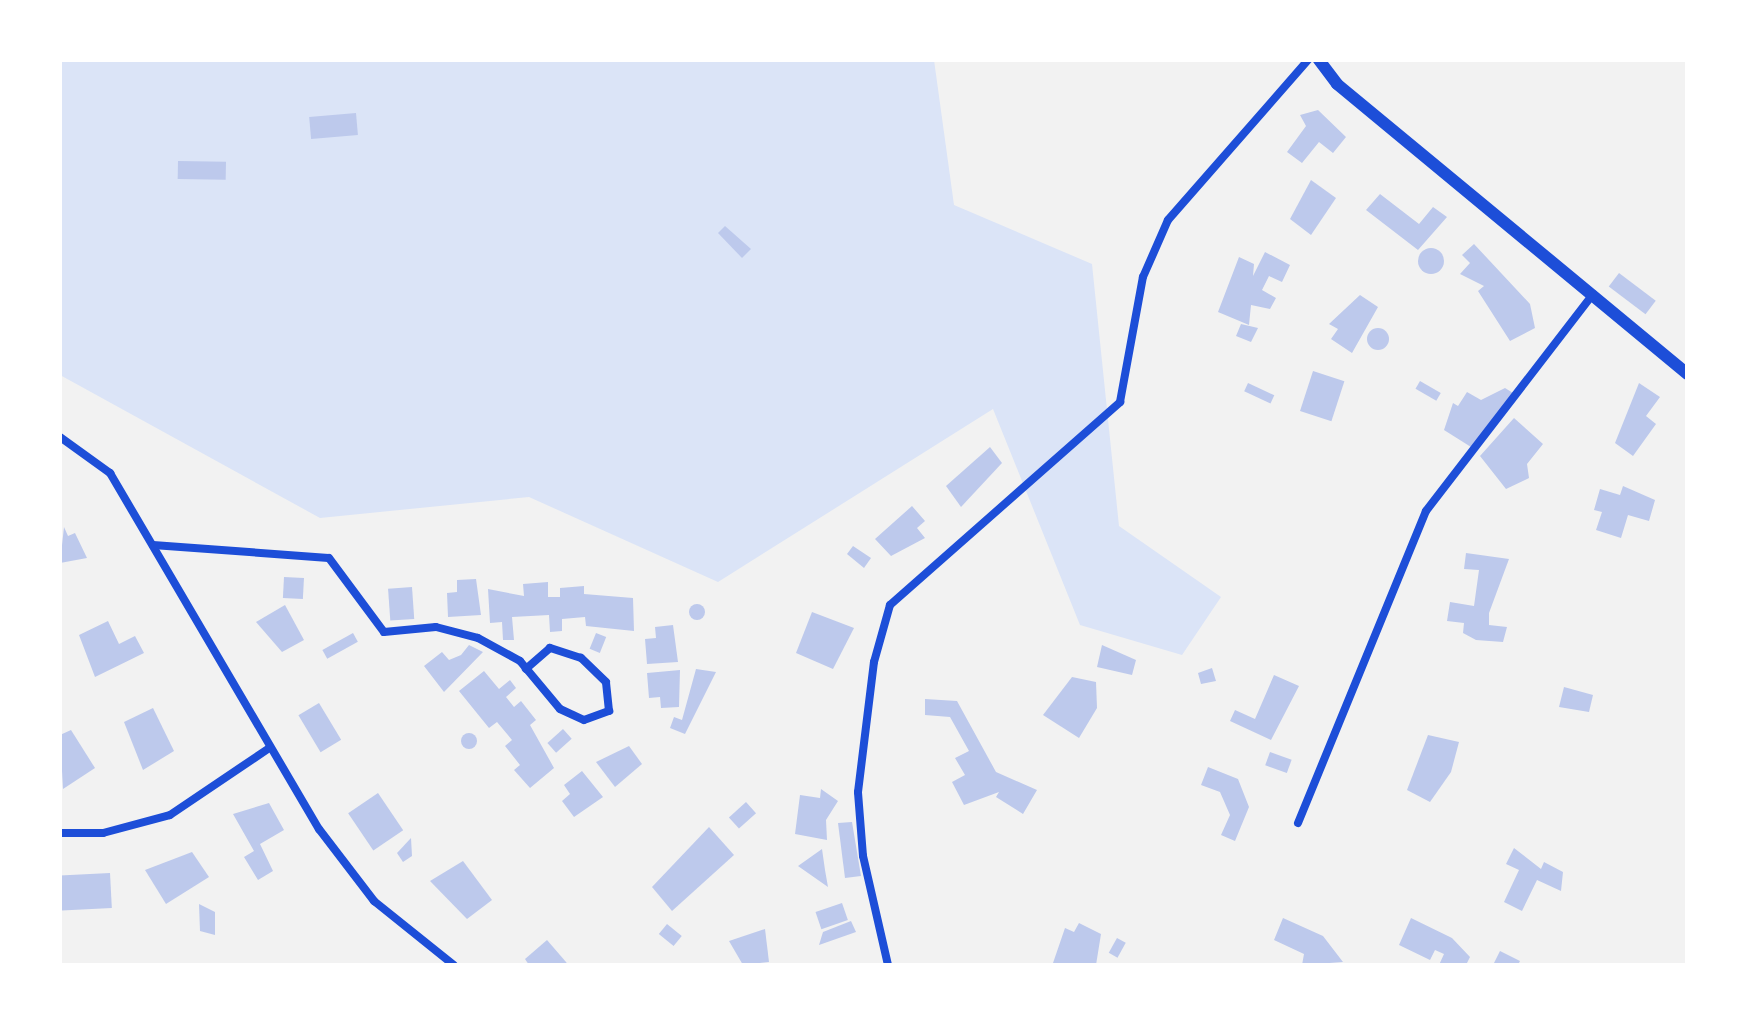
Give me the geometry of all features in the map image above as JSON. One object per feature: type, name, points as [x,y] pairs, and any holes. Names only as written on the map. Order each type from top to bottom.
[{"type":"street","points":[[888,965],[863,856],[858,792],[874,662],[890,605],[1120,402],[1143,277],[1168,220],[1308,60]]},
{"type":"street","points":[[1319,60],[1337,84],[1687,374]]},
{"type":"street","points":[[1298,823],[1426,511],[1593,294]]},
{"type":"street","points":[[60,437],[110,473],[268,749],[374,901],[454,965]]},
{"type":"street","points":[[153,545],[329,558],[384,632],[436,627],[478,638],[526,669],[560,709],[584,720],[609,711],[606,682],[581,658],[550,648],[526,669]]},
{"type":"street","points":[[60,833],[103,833],[170,815],[268,749]]},
{"type":"shaded area","points":[[60,60],[934,60],[954,205],[1092,264],[1119,526],[1221,597],[1182,655],[1080,625],[993,409],[718,582],[529,497],[320,518],[60,375]]},
{"type":"building","points":[[1318,110],[1346,137],[1333,153],[1319,142],[1302,163],[1287,152],[1306,126],[1300,115]]},
{"type":"building","points":[[356,113],[358,135],[311,139],[309,117]]},
{"type":"building","points":[[178,161],[226,162],[226,180],[178,179]]},
{"type":"building","points":[[1311,180],[1336,198],[1311,235],[1290,219]]},
{"type":"building","points":[[1380,194],[1419,224],[1433,207],[1447,217],[1418,250],[1366,210]]},
{"type":"building","points":[[725,226],[751,249],[742,258],[718,233]]},
{"type":"building","points":[[1474,244],[1530,304],[1535,328],[1510,341],[1478,291],[1484,286],[1460,274],[1470,263],[1462,255]]},
{"type":"building","points":[[1431,248],[1440,252],[1444,261],[1440,270],[1431,274],[1422,270],[1418,261],[1422,252]]},
{"type":"building","points":[[1265,252],[1290,265],[1282,282],[1269,276],[1262,290],[1276,298],[1270,309],[1251,305],[1249,325],[1218,312],[1239,257],[1254,264],[1253,276]]},
{"type":"building","points":[[1619,273],[1656,301],[1646,314],[1609,287]]},
{"type":"building","points":[[1360,295],[1378,307],[1352,353],[1331,339],[1338,329],[1329,324]]},
{"type":"building","points":[[1241,324],[1258,328],[1251,342],[1236,336]]},
{"type":"building","points":[[1378,328],[1386,331],[1389,339],[1386,347],[1378,350],[1370,347],[1367,339],[1370,331]]},
{"type":"building","points":[[1313,371],[1344,381],[1331,421],[1300,411]]},
{"type":"building","points":[[1420,381],[1441,393],[1436,401],[1416,389]]},
{"type":"building","points":[[1248,383],[1274,395],[1270,403],[1244,391]]},
{"type":"building","points":[[1639,383],[1660,397],[1646,416],[1656,424],[1633,456],[1615,443]]},
{"type":"building","points":[[1505,388],[1513,393],[1471,447],[1444,430],[1453,403],[1458,406],[1467,392],[1481,400]]},
{"type":"building","points":[[1514,418],[1543,444],[1527,464],[1529,478],[1506,489],[1480,456]]},
{"type":"building","points":[[990,447],[1002,463],[961,507],[946,486]]},
{"type":"building","points":[[1623,486],[1655,500],[1649,521],[1628,515],[1621,538],[1596,530],[1602,512],[1594,510],[1600,489],[1620,495]]},
{"type":"building","points":[[912,506],[925,521],[917,528],[925,538],[891,556],[875,539]]},
{"type":"building","points":[[64,527],[68,536],[75,533],[87,558],[60,563]]},
{"type":"building","points":[[853,546],[871,558],[864,568],[847,554]]},
{"type":"building","points":[[1466,553],[1509,559],[1489,613],[1489,625],[1507,627],[1503,642],[1476,640],[1463,633],[1464,623],[1447,621],[1450,602],[1474,606],[1479,570],[1464,569]]},
{"type":"building","points":[[284,577],[304,578],[303,599],[283,598]]},
{"type":"building","points":[[476,579],[481,615],[448,617],[447,593],[457,592],[457,580]]},
{"type":"building","points":[[548,582],[548,597],[560,597],[560,588],[584,586],[584,594],[633,598],[634,631],[586,626],[585,617],[562,619],[562,631],[550,632],[549,615],[512,617],[514,640],[503,640],[502,622],[490,623],[488,589],[524,596],[523,584]]},
{"type":"building","points":[[412,587],[414,619],[390,621],[388,589]]},
{"type":"building","points":[[694,604],[700,604],[705,612],[703,618],[694,620],[689,615],[689,609]]},
{"type":"building","points":[[285,605],[304,640],[282,652],[256,622]]},
{"type":"building","points":[[812,612],[854,628],[833,669],[796,653]]},
{"type":"building","points":[[108,621],[119,644],[135,636],[144,653],[95,677],[79,635]]},
{"type":"building","points":[[673,625],[678,662],[647,664],[645,639],[656,638],[655,627]]},
{"type":"building","points":[[353,633],[358,642],[327,659],[322,650]]},
{"type":"building","points":[[596,633],[606,637],[600,653],[590,649]]},
{"type":"building","points":[[469,645],[483,652],[444,692],[424,666],[442,652],[449,660],[461,655]]},
{"type":"building","points":[[1102,645],[1136,660],[1132,675],[1097,667]]},
{"type":"building","points":[[1212,668],[1216,681],[1201,684],[1198,673]]},
{"type":"building","points":[[696,669],[716,672],[685,734],[670,728],[674,717],[682,720]]},
{"type":"building","points":[[680,670],[679,707],[661,708],[660,697],[649,698],[647,673]]},
{"type":"building","points":[[484,671],[499,689],[510,680],[516,688],[506,697],[514,707],[521,701],[536,720],[530,725],[554,768],[530,788],[514,770],[520,765],[505,746],[512,740],[497,722],[489,728],[459,691]]},
{"type":"building","points":[[1274,675],[1299,686],[1271,740],[1230,721],[1235,710],[1255,719]]},
{"type":"building","points":[[1072,677],[1096,682],[1097,708],[1079,738],[1043,715]]},
{"type":"building","points":[[1564,687],[1593,695],[1589,712],[1559,707]]},
{"type":"building","points":[[925,699],[957,701],[996,772],[1037,790],[1023,814],[996,797],[999,792],[964,805],[952,782],[965,775],[955,758],[969,751],[950,717],[925,715]]},
{"type":"building","points":[[319,703],[341,740],[321,752],[298,715]]},
{"type":"building","points":[[153,708],[174,751],[143,770],[124,722]]},
{"type":"building","points":[[563,729],[572,739],[556,753],[547,743]]},
{"type":"building","points":[[71,730],[95,768],[63,789],[60,735]]},
{"type":"building","points":[[466,733],[472,733],[477,741],[475,747],[466,749],[461,744],[461,738]]},
{"type":"building","points":[[1428,735],[1459,742],[1451,772],[1430,802],[1407,790]]},
{"type":"building","points":[[629,746],[642,764],[615,787],[596,762]]},
{"type":"building","points":[[1270,752],[1292,760],[1287,773],[1265,765]]},
{"type":"building","points":[[1208,767],[1238,779],[1249,807],[1235,841],[1221,835],[1230,815],[1220,792],[1201,785]]},
{"type":"building","points":[[582,771],[603,797],[574,817],[562,801],[570,794],[564,785]]},
{"type":"building","points":[[821,789],[838,801],[826,820],[827,840],[795,834],[800,795],[820,798]]},
{"type":"building","points":[[378,793],[403,830],[373,850],[348,813]]},
{"type":"building","points":[[746,802],[756,813],[739,829],[729,817]]},
{"type":"building","points":[[269,803],[284,830],[260,844],[273,871],[258,880],[244,857],[254,851],[233,814]]},
{"type":"building","points":[[852,822],[861,876],[845,878],[838,823]]},
{"type":"building","points":[[709,827],[734,855],[672,911],[652,887]]},
{"type":"building","points":[[411,838],[412,856],[403,862],[397,853]]},
{"type":"building","points":[[1514,848],[1541,869],[1544,862],[1563,872],[1561,891],[1537,880],[1522,911],[1504,902],[1519,870],[1506,864]]},
{"type":"building","points":[[822,849],[825,870],[828,887],[798,866]]},
{"type":"building","points":[[192,852],[209,877],[166,904],[145,870]]},
{"type":"building","points":[[463,861],[492,900],[467,919],[430,881]]},
{"type":"building","points":[[110,873],[112,908],[62,911],[60,876]]},
{"type":"building","points":[[842,903],[848,920],[821,929],[816,912]]},
{"type":"building","points":[[199,904],[215,912],[215,935],[200,931]]},
{"type":"building","points":[[1283,918],[1323,936],[1343,962],[1302,965],[1304,954],[1274,940]]},
{"type":"building","points":[[1411,918],[1452,938],[1470,957],[1466,965],[1439,965],[1444,954],[1435,950],[1430,960],[1399,945]]},
{"type":"building","points":[[851,921],[856,932],[819,945],[823,932]]},
{"type":"building","points":[[1079,923],[1101,934],[1096,965],[1053,963],[1065,928],[1074,932]]},
{"type":"building","points":[[667,924],[682,936],[674,946],[659,934]]},
{"type":"building","points":[[765,929],[769,962],[743,965],[729,941]]},
{"type":"building","points":[[1117,938],[1126,943],[1118,958],[1109,953]]},
{"type":"building","points":[[547,940],[568,965],[529,965],[525,959]]},
{"type":"building","points":[[1500,951],[1520,961],[1518,965],[1493,965]]}]
